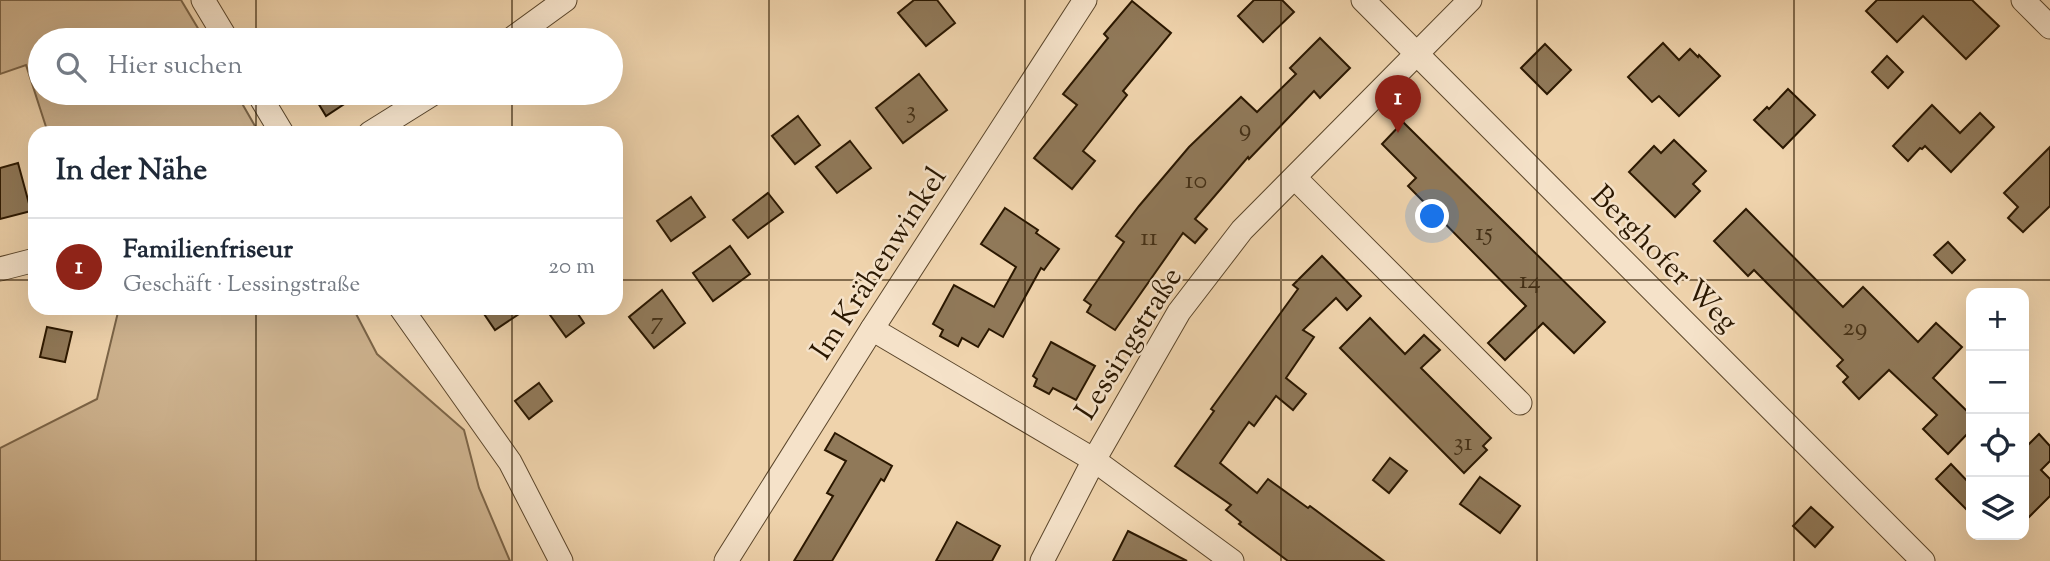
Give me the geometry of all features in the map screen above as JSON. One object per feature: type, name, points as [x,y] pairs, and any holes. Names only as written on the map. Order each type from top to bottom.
[{"type":"street","points":[[203,0],[220,28]]},
{"type":"street","points":[[526,28],[565,0]]},
{"type":"street","name":"Im Krähenwinkel","points":[[726,561],[1085,0]]},
{"type":"street","name":"Berghofer Weg","points":[[1363,0],[1923,561]]},
{"type":"street","name":"Lessingstraße","points":[[1042,561],[1094,460],[1180,312],[1242,230],[1470,0]]},
{"type":"street","points":[[2023,0],[2050,27]]},
{"type":"street","points":[[265,105],[278,126]]},
{"type":"street","points":[[381,126],[415,105]]},
{"type":"street","points":[[1295,178],[1520,403]]},
{"type":"street","points":[[0,269],[28,262]]},
{"type":"street","points":[[406,315],[510,462],[561,561]]},
{"type":"street","points":[[872,329],[1094,460],[1232,561]]},
{"type":"shaded area","points":[[0,0],[181,0],[198,28],[28,28],[28,71],[26,65],[0,74]]},
{"type":"shaded area","points":[[39,105],[243,105],[255,126],[46,126]]},
{"type":"shaded area","points":[[117,315],[357,315],[377,354],[464,430],[479,488],[510,561],[0,561],[0,448],[97,399]]},
{"type":"building","points":[[914,0],[937,0],[955,23],[926,46],[898,13]]},
{"type":"building","points":[[1254,0],[1282,0],[1294,12],[1263,42],[1238,16]]},
{"type":"building","points":[[1877,0],[1972,0],[1999,26],[1966,59],[1923,16],[1897,42],[1866,11]]},
{"type":"building","points":[[1132,1],[1171,33],[1123,91],[1127,95],[1083,151],[1095,161],[1072,189],[1034,158],[1077,105],[1063,94],[1108,38],[1104,34]]},
{"type":"building","points":[[1320,38],[1350,68],[1320,98],[1314,91],[1249,159],[1248,157],[1195,219],[1207,229],[1195,243],[1183,233],[1115,330],[1087,312],[1091,305],[1084,300],[1124,242],[1116,236],[1189,147],[1241,97],[1257,112],[1296,74],[1290,68]]},
{"type":"building","points":[[1663,43],[1679,60],[1690,49],[1720,76],[1679,116],[1659,96],[1652,102],[1628,77]]},
{"type":"building","points":[[1545,44],[1571,70],[1547,94],[1521,68]]},
{"type":"building","points":[[1887,56],[1903,72],[1888,88],[1872,72]]},
{"type":"building","points":[[919,74],[947,110],[903,143],[876,108]]},
{"type":"building","points":[[1788,89],[1815,115],[1783,148],[1754,120]]},
{"type":"building","points":[[319,105],[343,105],[326,116]]},
{"type":"building","points":[[1932,105],[1960,133],[1980,113],[1994,127],[1951,172],[1925,146],[1908,161],[1893,146]]},
{"type":"building","points":[[798,116],[820,145],[795,164],[772,136]]},
{"type":"building","points":[[1403,122],[1605,322],[1574,353],[1543,323],[1505,360],[1488,343],[1526,306],[1408,186],[1416,178],[1382,144]]},
{"type":"building","points":[[1674,140],[1706,171],[1693,184],[1700,191],[1675,217],[1629,172],[1654,146],[1661,153]]},
{"type":"building","points":[[850,141],[871,168],[837,193],[816,167]]},
{"type":"building","points":[[2050,147],[2050,206],[2023,232],[2008,218],[2018,207],[2004,193]]},
{"type":"building","points":[[18,163],[28,200],[28,212],[0,219],[0,168]]},
{"type":"building","points":[[768,193],[783,212],[748,238],[733,220]]},
{"type":"building","points":[[691,197],[705,217],[671,241],[657,221]]},
{"type":"building","points":[[1005,208],[1038,230],[1036,233],[1059,249],[1044,270],[1041,268],[1003,337],[989,329],[978,347],[962,338],[958,346],[940,336],[943,330],[933,324],[954,285],[994,307],[1016,267],[981,244]]},
{"type":"building","points":[[1746,209],[1843,307],[1863,287],[1918,342],[1936,323],[1962,347],[1933,378],[1966,410],[1966,435],[1948,454],[1923,429],[1937,415],[1889,370],[1859,399],[1843,382],[1848,377],[1837,366],[1843,360],[1754,270],[1748,276],[1714,241]]},
{"type":"building","points":[[1948,242],[1965,260],[1952,273],[1934,255]]},
{"type":"building","points":[[730,246],[750,274],[713,301],[693,273]]},
{"type":"building","points":[[1322,256],[1361,296],[1347,310],[1336,298],[1303,330],[1314,337],[1286,378],[1306,394],[1293,410],[1276,396],[1254,426],[1249,422],[1220,463],[1257,493],[1268,479],[1308,508],[1310,506],[1384,561],[1288,561],[1239,524],[1241,522],[1226,510],[1231,505],[1175,466],[1214,411],[1211,409],[1298,289],[1293,285]]},
{"type":"building","points":[[662,290],[685,323],[654,348],[629,317]]},
{"type":"building","points":[[485,315],[518,315],[495,330]]},
{"type":"building","points":[[550,315],[579,315],[584,323],[566,337]]},
{"type":"building","points":[[1370,318],[1405,354],[1424,335],[1440,350],[1421,368],[1491,438],[1483,446],[1487,450],[1464,473],[1340,348]]},
{"type":"building","points":[[47,327],[72,332],[65,362],[40,357]]},
{"type":"building","points":[[1051,342],[1095,366],[1076,400],[1053,388],[1049,394],[1034,386],[1037,379],[1033,376]]},
{"type":"building","points":[[539,383],[552,401],[529,419],[515,401]]},
{"type":"building","points":[[835,433],[892,466],[884,481],[881,479],[832,561],[794,561],[833,496],[827,493],[846,461],[825,450]]},
{"type":"building","points":[[2039,434],[2050,446],[2050,461],[2041,470],[2050,479],[2050,496],[2029,517],[2029,477],[2029,444]]},
{"type":"building","points":[[1390,458],[1407,471],[1389,493],[1373,480]]},
{"type":"building","points":[[1951,464],[1966,480],[1966,509],[1936,479]]},
{"type":"building","points":[[1480,477],[1520,506],[1500,533],[1460,504]]},
{"type":"building","points":[[1811,507],[1833,527],[1815,547],[1793,526]]},
{"type":"building","points":[[957,522],[1000,546],[992,561],[936,561]]},
{"type":"building","points":[[1128,531],[1187,561],[1113,561]]},
{"type":"place","name":"Familienfriseur","points":[[1398,133]]}]
